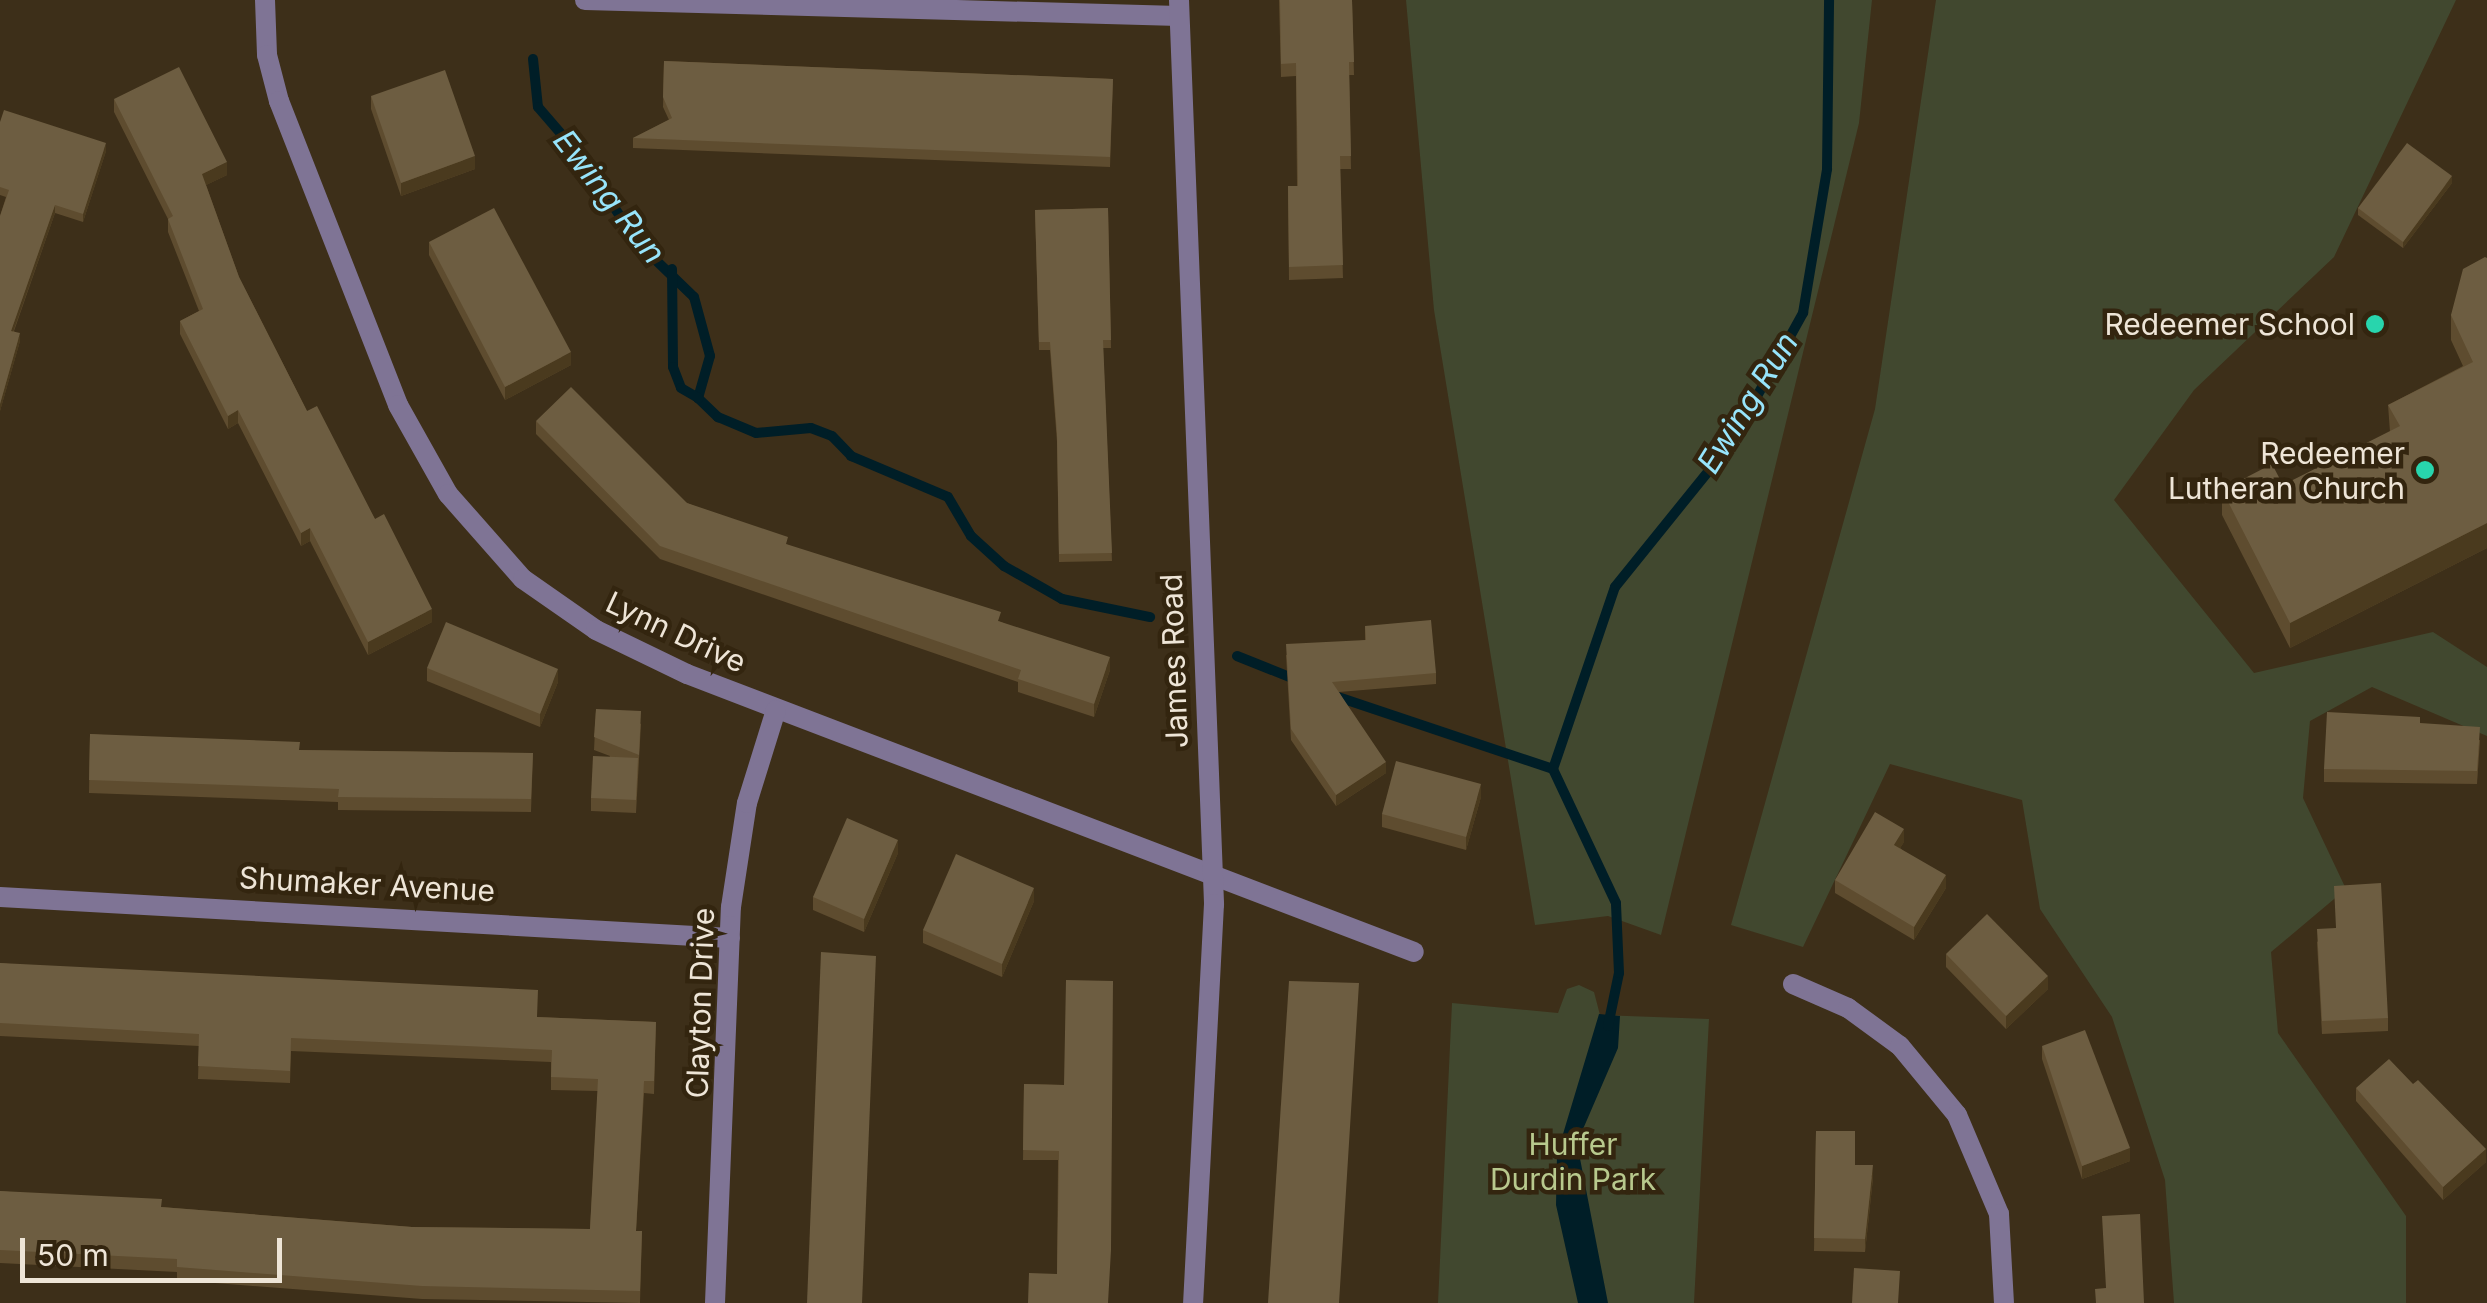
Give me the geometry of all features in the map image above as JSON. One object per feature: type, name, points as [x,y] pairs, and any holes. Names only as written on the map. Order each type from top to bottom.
[{"type":"street","name":"Lynn Drive","points":[[265,0],[267,55],[303,169],[398,405],[448,494],[523,579],[554,603],[672,666],[776,710],[1213,880],[1414,952]]},
{"type":"street","points":[[585,0],[1179,8]]},
{"type":"street","name":"James Road","points":[[1179,8],[1213,880],[1193,1303]]},
{"type":"street","name":"Clayton Drive","points":[[715,1303],[730,938],[739,841],[776,710]]},
{"type":"street","name":"Shumaker Avenue","points":[[0,897],[730,938]]},
{"type":"street","points":[[1793,984],[1848,1008],[1900,1046],[1957,1115],[1998,1214],[2004,1303]]},
{"type":"green space","points":[[1406,0],[1872,0],[1859,123],[1661,935],[1608,916],[1535,925],[1434,310]]},
{"type":"green space","points":[[1936,0],[2456,0],[2334,257],[2194,390],[2114,500],[2254,673],[2433,632],[2487,667],[2487,736],[2372,687],[2310,721],[2303,798],[2346,889],[2271,952],[2278,1033],[2406,1216],[2406,1303],[2174,1303],[2165,1180],[2112,1017],[2040,909],[2022,800],[1890,764],[1803,947],[1731,925],[1875,409]]},
{"type":"green space","name":"Huffer Durdin Park","points":[[1579,985],[1594,992],[1600,1015],[1709,1019],[1694,1303],[1438,1303],[1452,1003],[1558,1013],[1567,989]]},
{"type":"water","points":[[1599,1014],[1620,1016],[1618,1048],[1577,1143],[1608,1303],[1578,1303],[1556,1205],[1557,1154]]},
{"type":"building","points":[[1280,0],[1352,0],[1351,156],[1340,156],[1343,265],[1289,267],[1288,186],[1298,186],[1296,63],[1281,64]]},
{"type":"building","points":[[664,61],[1113,79],[1110,157],[633,138],[672,118],[663,97]]},
{"type":"building","points":[[179,67],[227,162],[202,174],[239,277],[307,411],[317,406],[375,519],[384,514],[432,609],[368,642],[310,528],[301,533],[238,410],[228,416],[180,321],[203,309],[168,219],[173,216],[114,99]]},
{"type":"building","points":[[445,70],[475,156],[401,183],[371,96]]},
{"type":"building","points":[[4,110],[106,143],[83,214],[55,205],[11,331],[20,333],[0,404],[0,216],[9,190],[0,187],[0,122]]},
{"type":"building","points":[[2407,143],[2452,176],[2403,242],[2358,208]]},
{"type":"building","points":[[494,208],[571,352],[505,387],[429,242]]},
{"type":"building","points":[[1108,208],[1111,340],[1103,340],[1112,553],[1059,554],[1057,434],[1050,342],[1039,342],[1035,210]]},
{"type":"building","name":"Redeemer Lutheran Church","points":[[2485,257],[2487,523],[2290,623],[2222,490],[2272,464],[2283,485],[2400,426],[2388,405],[2473,362],[2451,315],[2463,269]]},
{"type":"building","points":[[571,387],[687,503],[788,537],[786,544],[1001,612],[998,621],[1110,657],[1094,704],[1018,679],[1021,670],[660,546],[536,421]]},
{"type":"building","points":[[1431,620],[1436,673],[1332,682],[1386,762],[1336,795],[1291,729],[1286,644],[1366,640],[1365,626]]},
{"type":"building","points":[[446,622],[558,669],[540,714],[427,668]]},
{"type":"building","points":[[596,709],[641,711],[639,755],[594,737]]},
{"type":"building","points":[[2327,712],[2420,717],[2420,723],[2480,727],[2477,771],[2324,769]]},
{"type":"building","points":[[90,734],[300,742],[299,750],[533,753],[531,799],[338,797],[339,789],[89,780]]},
{"type":"building","points":[[593,756],[638,758],[636,800],[591,798]]},
{"type":"building","points":[[1396,761],[1481,784],[1466,837],[1382,814]]},
{"type":"building","points":[[1875,812],[1904,829],[1894,845],[1946,875],[1914,927],[1835,880]]},
{"type":"building","points":[[847,818],[898,840],[864,919],[813,897]]},
{"type":"building","points":[[956,854],[1034,888],[1002,964],[923,930]]},
{"type":"building","points":[[2381,883],[2388,1018],[2322,1021],[2317,929],[2336,928],[2334,886]]},
{"type":"building","points":[[1987,914],[2048,976],[2006,1016],[1946,954]]},
{"type":"building","points":[[821,952],[876,956],[862,1303],[807,1303]]},
{"type":"building","points":[[0,963],[538,990],[537,1017],[656,1022],[654,1081],[644,1081],[636,1231],[642,1231],[640,1291],[422,1286],[177,1267],[177,1259],[0,1250],[0,1191],[162,1199],[161,1207],[412,1227],[590,1229],[598,1079],[551,1077],[552,1050],[291,1038],[290,1071],[198,1066],[199,1034],[0,1023]]},
{"type":"building","points":[[1066,980],[1113,981],[1108,1303],[1028,1303],[1029,1273],[1057,1274],[1059,1151],[1023,1150],[1024,1084],[1064,1085]]},
{"type":"building","points":[[1289,981],[1359,983],[1339,1303],[1268,1303]]},
{"type":"building","points":[[2085,1030],[2130,1148],[2082,1166],[2042,1046]]},
{"type":"building","points":[[2389,1059],[2413,1084],[2418,1080],[2486,1149],[2443,1187],[2356,1088]]},
{"type":"building","points":[[1816,1131],[1855,1131],[1855,1165],[1873,1165],[1865,1239],[1814,1238]]},
{"type":"building","points":[[2140,1214],[2144,1303],[2096,1303],[2095,1289],[2106,1288],[2102,1216]]},
{"type":"building","points":[[1854,1268],[1900,1271],[1898,1303],[1852,1303]]},
{"type":"waterway","name":"Ewing Run","points":[[1608,1026],[1619,973],[1616,903],[1553,769],[1615,587],[1731,443],[1803,313],[1827,169],[1829,0]]},
{"type":"waterway","name":"Ewing Run","points":[[533,59],[538,107],[582,158],[637,242],[694,297],[710,356],[698,398],[718,417],[756,433],[811,428],[832,436],[851,456],[948,497],[971,536],[1004,566],[1062,599],[1150,617]]},
{"type":"waterway","points":[[672,269],[673,367],[681,388],[698,398]]},
{"type":"waterway","name":"Ewing Run","points":[[1237,656],[1297,680]]},
{"type":"waterway","name":"Ewing Run","points":[[1335,696],[1553,769]]},
{"type":"place","name":"Redeemer School","points":[[2375,324]]},
{"type":"place","name":"Redeemer Lutheran Church","points":[[2425,470]]}]
